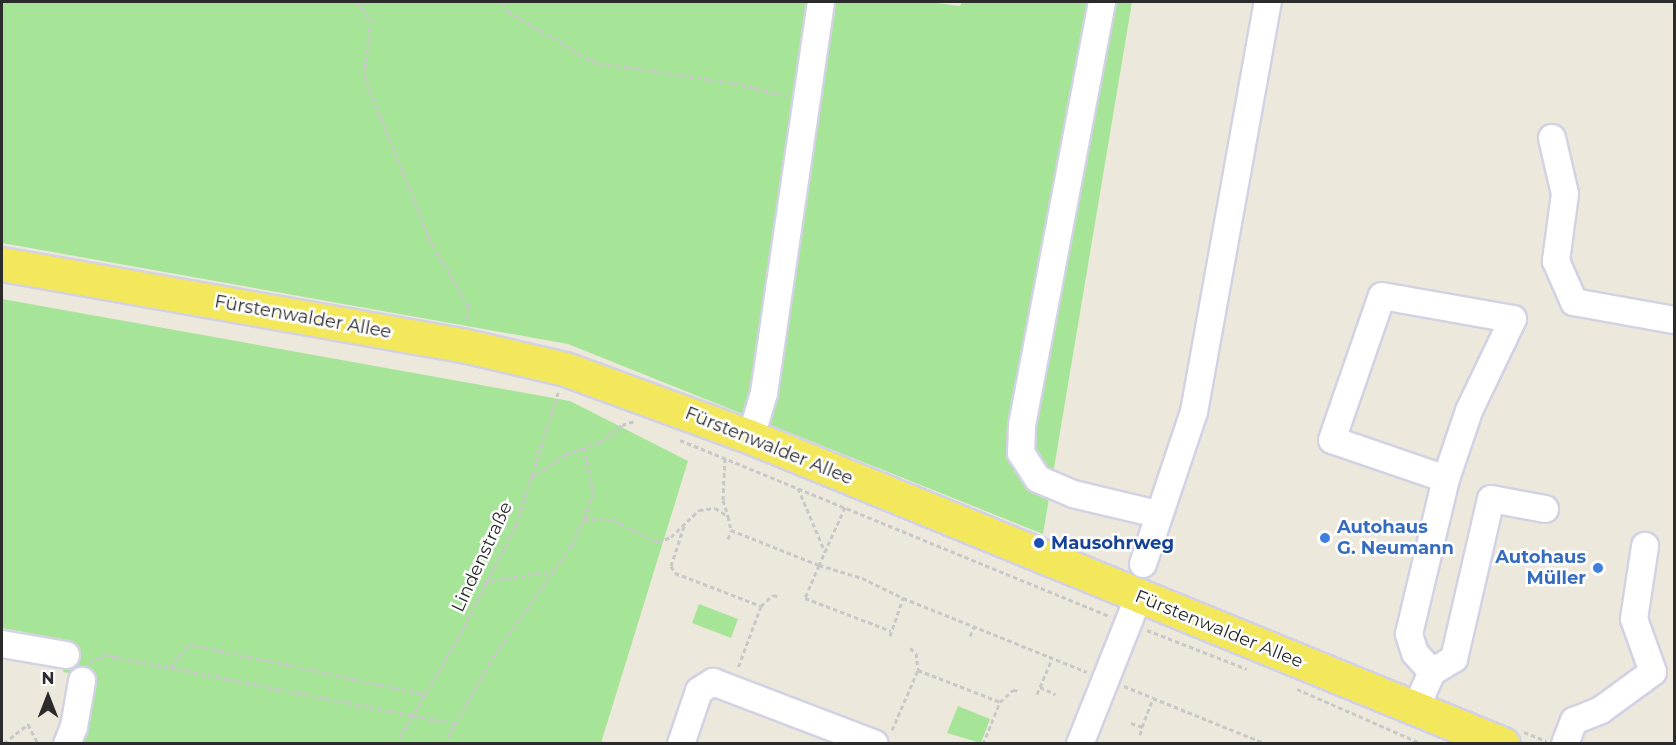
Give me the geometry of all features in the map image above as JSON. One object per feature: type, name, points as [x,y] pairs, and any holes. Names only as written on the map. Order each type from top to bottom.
[{"type":"main road","name":"Fürstenwalder Allee","points":[[2,264],[514,355],[641,394],[1503,744]]},
{"type":"street","points":[[751,437],[764,393],[821,2]]},
{"type":"street","points":[[1102,2],[1022,426],[1021,453],[1038,479],[1072,494],[1157,514]]},
{"type":"street","points":[[1143,564],[1157,514],[1194,412],[1268,2]]},
{"type":"street","points":[[1552,138],[1564,194],[1556,261],[1574,302],[1674,320]]},
{"type":"street","points":[[1432,672],[1415,653],[1409,634],[1446,479],[1469,411],[1514,319],[1382,296],[1332,440],[1446,479]]},
{"type":"street","points":[[1416,708],[1432,672],[1454,659],[1491,499],[1545,509]]},
{"type":"street","points":[[1565,744],[1574,721],[1601,710],[1653,672],[1634,619],[1645,546]]},
{"type":"street","points":[[1080,744],[1139,596]]},
{"type":"street","points":[[2,644],[66,655]]},
{"type":"street","points":[[681,744],[699,691],[727,678],[885,739]]},
{"type":"street","points":[[67,744],[74,727],[82,681]]},
{"type":"path","points":[[356,2],[371,20],[364,76],[432,244],[469,307],[465,330]]},
{"type":"path","points":[[362,9],[364,2]]},
{"type":"path","points":[[502,2],[508,11],[593,62],[734,83],[806,101]]},
{"type":"path","points":[[548,389],[567,394]]},
{"type":"path","name":"Lindenstraße","points":[[396,744],[473,609],[484,582],[516,525],[558,391]]},
{"type":"path","points":[[624,417],[644,425]]},
{"type":"path","points":[[530,479],[634,421]]},
{"type":"path","points":[[675,438],[1073,601]]},
{"type":"path","points":[[444,744],[495,654],[553,571],[585,519],[593,492],[584,447]]},
{"type":"path","points":[[725,458],[723,500],[731,530],[728,539]]},
{"type":"path","points":[[798,488],[825,552]]},
{"type":"path","points":[[845,507],[805,600],[890,633],[903,598]]},
{"type":"path","points":[[585,519],[613,520],[658,542],[671,537],[699,510],[715,508],[728,516]]},
{"type":"path","points":[[685,524],[671,566],[675,573],[761,606]]},
{"type":"path","points":[[731,530],[819,565],[862,578],[903,598],[1092,674]]},
{"type":"path","points":[[484,582],[553,571]]},
{"type":"path","points":[[727,678],[761,606],[773,596],[780,597]]},
{"type":"path","points":[[970,636],[974,627]]},
{"type":"path","points":[[170,668],[189,644],[425,694]]},
{"type":"path","points":[[885,739],[918,669],[916,652],[910,648]]},
{"type":"path","points":[[1193,648],[1256,672]]},
{"type":"path","points":[[82,681],[91,661],[105,655],[410,717],[456,724]]},
{"type":"path","points":[[1037,694],[1052,658]]},
{"type":"path","points":[[918,669],[1000,702]]},
{"type":"path","points":[[1116,684],[1268,744]]},
{"type":"path","points":[[1287,685],[1423,744]]},
{"type":"path","points":[[1040,687],[1055,694]]},
{"type":"path","points":[[983,744],[1000,702],[1013,690],[1019,691]]},
{"type":"path","points":[[1140,735],[1153,698]]},
{"type":"path","points":[[1131,723],[1142,727]]},
{"type":"path","points":[[4,743],[28,724],[38,744]]},
{"type":"green space","points":[[2,2],[929,2],[960,6],[962,2],[1132,2],[1043,534],[568,344],[2,243]]},
{"type":"green space","points":[[2,299],[570,401],[688,461],[601,743],[75,743],[90,677],[63,672],[68,640],[2,628]]},
{"type":"green space","points":[[699,604],[738,619],[731,638],[692,623]]},
{"type":"green space","points":[[958,706],[990,719],[981,743],[947,733]]},
{"type":"place","name":"Autohaus G. Neumann","points":[[1325,538]]},
{"type":"place","name":"Mausohrweg","points":[[1039,543]]},
{"type":"place","name":"Autohaus Müller","points":[[1598,568]]}]
